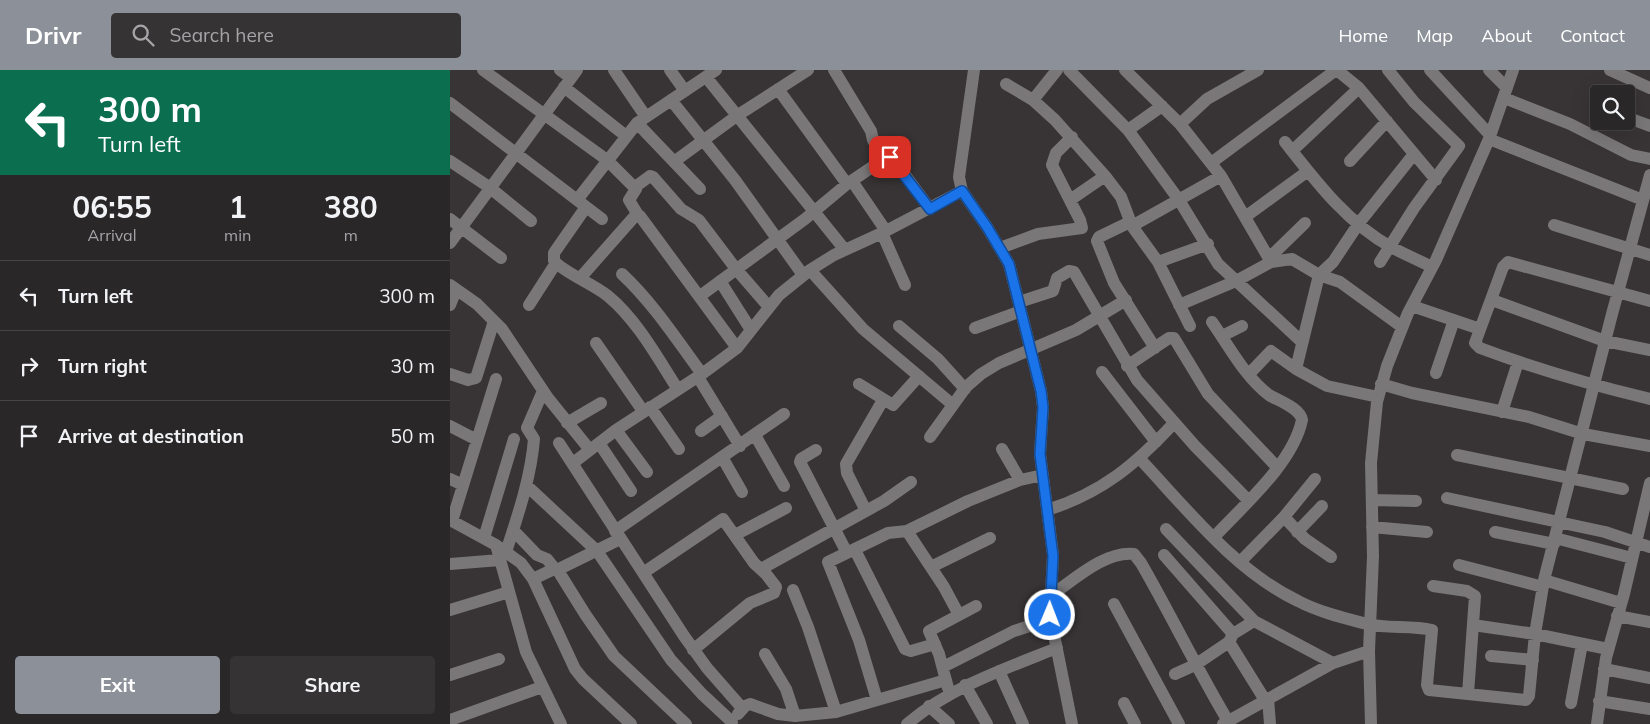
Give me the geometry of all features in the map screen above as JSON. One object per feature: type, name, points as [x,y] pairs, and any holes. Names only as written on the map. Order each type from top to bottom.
[{"type":"street","points":[[483,70],[607,160],[635,188],[636,192],[629,200],[638,215],[646,222],[737,348]]},
{"type":"street","points":[[560,70],[571,78],[626,136]]},
{"type":"street","points":[[614,70],[641,120],[700,189]]},
{"type":"street","points":[[670,70],[685,90]]},
{"type":"street","points":[[675,162],[738,116],[808,70]]},
{"type":"street","points":[[834,70],[871,131],[873,140],[884,159]]},
{"type":"street","points":[[974,70],[959,177],[962,191],[1009,264],[1031,348],[1043,407],[1040,454],[1053,556],[1050,596],[1051,618],[1056,648],[1072,714],[1072,724]]},
{"type":"street","points":[[1033,100],[1057,70]]},
{"type":"street","points":[[1068,70],[1128,130],[1179,200],[1208,244],[1218,264],[1302,342]]},
{"type":"street","points":[[1125,70],[1180,124],[1221,176],[1270,260]]},
{"type":"street","points":[[1180,124],[1207,99],[1258,70]]},
{"type":"street","points":[[1211,163],[1336,70],[1359,88],[1436,180]]},
{"type":"street","points":[[1380,262],[1389,246],[1459,146],[1414,102],[1388,70]]},
{"type":"street","points":[[1430,70],[1490,137],[1643,200]]},
{"type":"street","points":[[1488,70],[1506,93],[1632,155],[1650,159]]},
{"type":"street","points":[[1371,724],[1369,624],[1372,455],[1378,397],[1402,327],[1432,267],[1490,137],[1513,70]]},
{"type":"street","points":[[1610,70],[1650,88]]},
{"type":"street","points":[[677,388],[650,345],[624,312],[610,298],[581,277],[556,263],[553,258],[581,203],[607,160],[641,120],[711,73],[738,116],[844,250]]},
{"type":"street","points":[[450,243],[571,78]]},
{"type":"street","points":[[1006,84],[1033,100],[1072,137],[1121,197],[1131,224],[1158,262],[1190,326]]},
{"type":"street","points":[[1359,88],[1288,147],[1347,214],[1389,246],[1432,267]]},
{"type":"street","points":[[778,89],[884,232],[905,285]]},
{"type":"street","points":[[671,100],[735,180],[776,240],[806,273],[863,329],[952,405]]},
{"type":"street","points":[[450,103],[602,219]]},
{"type":"street","points":[[1128,130],[1162,106]]},
{"type":"street","points":[[1635,120],[1650,126]]},
{"type":"street","points":[[1350,161],[1387,121]]},
{"type":"street","points":[[1000,248],[1038,234],[1081,229],[1082,225],[1054,170],[1052,161],[1056,153],[1072,137]]},
{"type":"street","points":[[1296,369],[1319,275],[1333,262],[1359,223],[1414,154]]},
{"type":"street","points":[[700,296],[849,183],[889,156],[894,160],[930,209]]},
{"type":"street","points":[[450,161],[489,188],[531,221]]},
{"type":"street","points":[[1245,217],[1308,171]]},
{"type":"street","points":[[1140,459],[1214,537],[1241,562],[1267,582],[1299,602],[1369,624],[1432,630],[1428,688],[1526,700],[1533,660],[1535,634],[1558,522],[1583,434],[1605,340],[1650,175]]},
{"type":"street","points":[[1070,200],[1105,176]]},
{"type":"street","points":[[1155,348],[1107,268],[1097,240],[1179,200],[1221,176]]},
{"type":"street","points":[[635,188],[649,177],[654,177],[681,209],[699,220],[736,269],[769,307]]},
{"type":"street","points":[[573,463],[616,430],[677,388],[700,375],[737,348],[779,295],[806,273],[844,250],[930,209],[962,191]]},
{"type":"street","points":[[581,277],[638,215]]},
{"type":"street","points":[[450,219],[500,258]]},
{"type":"street","points":[[1179,306],[1236,281],[1270,260],[1305,224]]},
{"type":"street","points":[[1554,225],[1650,255]]},
{"type":"street","points":[[1158,262],[1208,244]]},
{"type":"street","points":[[1270,260],[1292,259],[1319,275],[1340,282],[1402,327]]},
{"type":"street","points":[[1650,301],[1508,262],[1503,267],[1476,341],[1476,346],[1518,362],[1595,386],[1650,399]]},
{"type":"street","points":[[529,304],[556,263]]},
{"type":"street","points":[[975,328],[1053,291],[1057,278],[1072,271],[1128,366],[1174,423],[1248,500]]},
{"type":"street","points":[[622,274],[666,325],[700,375],[740,446]]},
{"type":"street","points":[[720,282],[751,330]]},
{"type":"street","points":[[450,305],[453,288],[477,304],[494,321],[512,342],[543,391],[567,423],[594,446],[631,491]]},
{"type":"street","points":[[930,437],[952,405],[981,374],[999,362],[1067,335],[1099,318],[1126,300]]},
{"type":"street","points":[[1492,300],[1605,340],[1650,350]]},
{"type":"street","points":[[1412,306],[1480,329]]},
{"type":"street","points":[[1436,373],[1454,320]]},
{"type":"street","points":[[450,374],[468,380],[476,378],[494,321]]},
{"type":"street","points":[[1212,322],[1262,389],[1299,413],[1302,418],[1294,440],[1277,467],[1214,537]]},
{"type":"street","points":[[899,326],[938,359],[965,389]]},
{"type":"street","points":[[1222,336],[1242,326]]},
{"type":"street","points":[[1128,366],[1169,338],[1174,338],[1208,394],[1277,467]]},
{"type":"street","points":[[596,343],[679,449]]},
{"type":"street","points":[[1249,374],[1271,351],[1296,369],[1327,386],[1378,397]]},
{"type":"street","points":[[1502,412],[1518,362]]},
{"type":"street","points":[[1102,372],[1156,442]]},
{"type":"street","points":[[859,384],[894,405],[919,376]]},
{"type":"street","points":[[496,379],[451,520],[484,538],[501,552],[521,564],[533,579],[575,669],[627,723]]},
{"type":"street","points":[[1381,384],[1412,393],[1529,417],[1583,434],[1650,446]]},
{"type":"street","points":[[543,391],[527,428],[534,438],[526,485],[513,530],[501,552],[509,592],[526,652],[561,724]]},
{"type":"street","points":[[866,511],[847,473],[846,464],[883,400]]},
{"type":"street","points":[[567,423],[601,403]]},
{"type":"street","points":[[533,579],[597,551],[722,457],[784,414]]},
{"type":"street","points":[[701,430],[722,416]]},
{"type":"street","points":[[1047,510],[1082,498],[1140,459],[1174,423]]},
{"type":"street","points":[[450,426],[477,440]]},
{"type":"street","points":[[616,430],[647,472]]},
{"type":"street","points":[[755,435],[784,486]]},
{"type":"street","points":[[484,538],[514,439]]},
{"type":"street","points":[[559,444],[693,650],[742,708]]},
{"type":"street","points":[[1002,449],[1020,480]]},
{"type":"street","points":[[816,450],[801,459],[800,462],[833,528],[851,552],[905,649],[911,651],[935,644]]},
{"type":"street","points":[[1457,455],[1623,490]]},
{"type":"street","points":[[722,457],[742,492]]},
{"type":"street","points":[[877,700],[859,640],[829,566],[830,561],[888,533],[907,531],[968,501],[1020,480],[1042,475]]},
{"type":"street","points":[[450,478],[463,485]]},
{"type":"street","points":[[1241,562],[1284,517],[1316,479]]},
{"type":"street","points":[[761,569],[896,494],[911,482]]},
{"type":"street","points":[[1597,724],[1608,649],[1647,506],[1650,483]]},
{"type":"street","points":[[526,485],[597,551],[671,660],[731,723],[742,708],[748,704],[753,704],[778,714],[795,716],[836,712],[946,680]]},
{"type":"street","points":[[1447,498],[1605,532],[1650,547]]},
{"type":"street","points":[[1372,500],[1416,501]]},
{"type":"street","points":[[1297,532],[1322,506]]},
{"type":"street","points":[[735,535],[786,508]]},
{"type":"street","points":[[1284,517],[1297,532],[1331,557]]},
{"type":"street","points":[[643,573],[720,520],[725,520],[776,587],[775,592],[764,599],[750,603],[693,650]]},
{"type":"street","points":[[1372,527],[1427,532]]},
{"type":"street","points":[[1166,529],[1254,622],[1333,663]]},
{"type":"street","points":[[513,530],[537,555],[547,560],[556,569],[614,656],[686,724]]},
{"type":"street","points":[[907,531],[959,615]]},
{"type":"street","points":[[1495,532],[1554,541],[1632,558]]},
{"type":"street","points":[[931,567],[990,538]]},
{"type":"street","points":[[450,564],[501,552]]},
{"type":"street","points":[[1050,596],[1094,566],[1120,553],[1134,554],[1181,633],[1225,723],[1333,663],[1369,650]]},
{"type":"street","points":[[1164,555],[1231,638],[1267,699],[1270,724]]},
{"type":"street","points":[[1459,565],[1621,603]]},
{"type":"street","points":[[1432,586],[1474,594],[1468,694]]},
{"type":"street","points":[[793,590],[808,627],[836,712]]},
{"type":"street","points":[[450,610],[509,592]]},
{"type":"street","points":[[1114,604],[1179,724]]},
{"type":"street","points":[[950,693],[930,629],[976,606]]},
{"type":"street","points":[[1617,616],[1650,622]]},
{"type":"street","points":[[943,667],[1014,631],[1051,618]]},
{"type":"street","points":[[1175,674],[1195,664],[1254,622]]},
{"type":"street","points":[[1473,625],[1535,634],[1608,649]]},
{"type":"street","points":[[1571,703],[1582,644]]},
{"type":"street","points":[[908,724],[929,706],[950,693],[1056,648]]},
{"type":"street","points":[[765,654],[786,689],[795,716]]},
{"type":"street","points":[[1492,656],[1533,660]]},
{"type":"street","points":[[450,674],[500,659]]},
{"type":"street","points":[[1604,669],[1650,678]]},
{"type":"street","points":[[999,672],[1023,724]]},
{"type":"street","points":[[966,685],[987,724]]},
{"type":"street","points":[[450,720],[542,687]]},
{"type":"street","points":[[1599,701],[1650,709]]},
{"type":"street","points":[[1124,703],[1135,724]]},
{"type":"street","points":[[929,706],[949,724]]},
{"type":"route","points":[[890,157],[930,209],[962,191],[987,227],[1009,264],[1041,391],[1043,407],[1040,454],[1053,556],[1050,615]]}]
